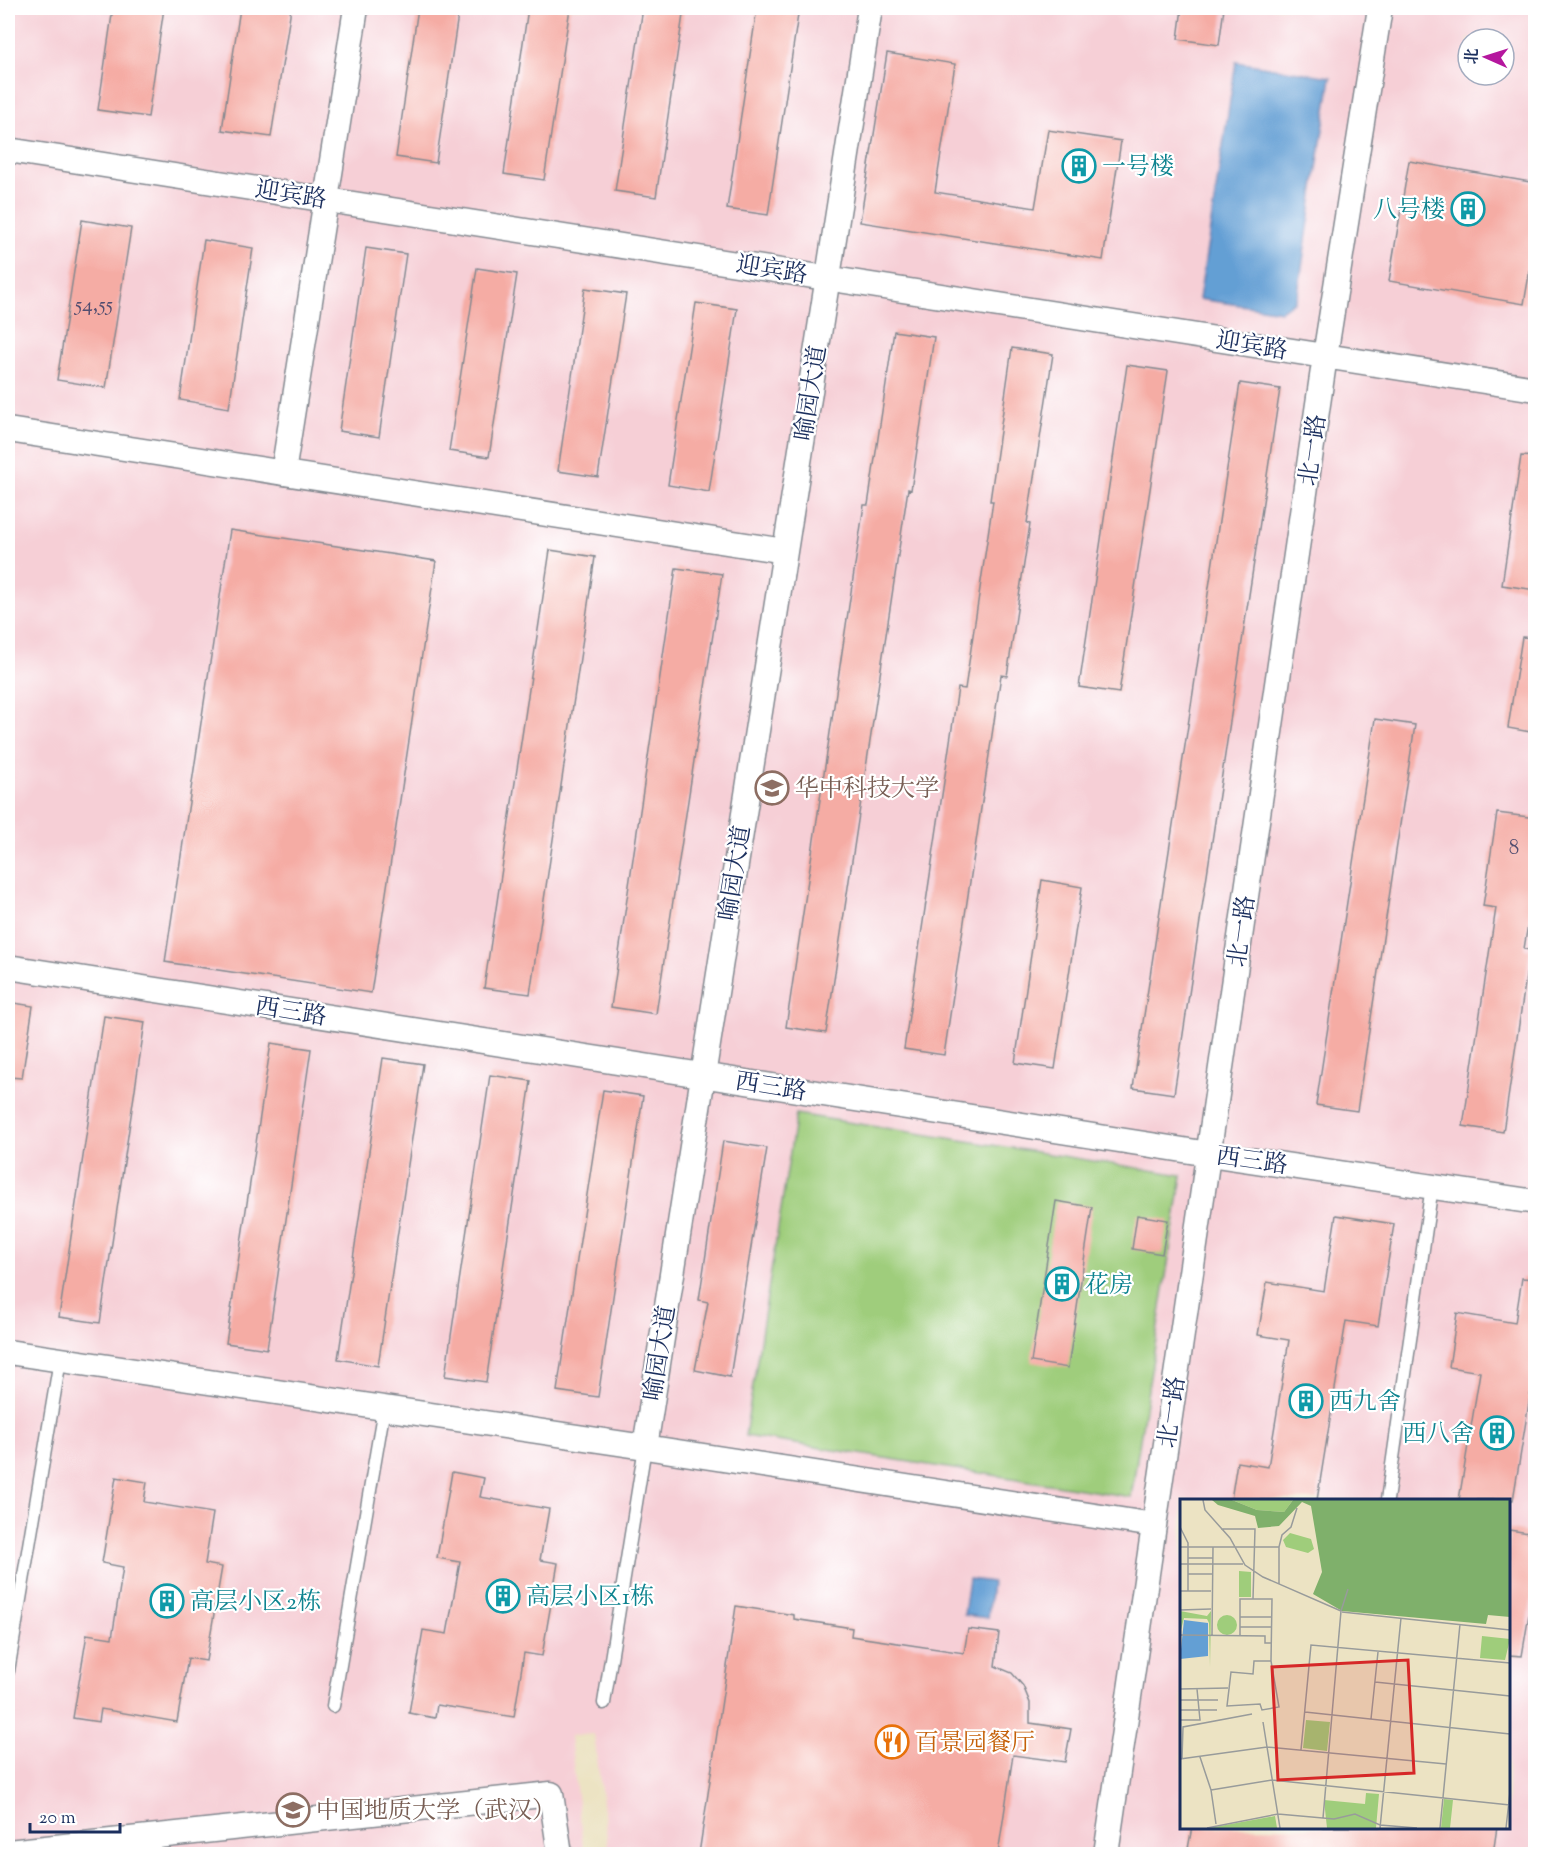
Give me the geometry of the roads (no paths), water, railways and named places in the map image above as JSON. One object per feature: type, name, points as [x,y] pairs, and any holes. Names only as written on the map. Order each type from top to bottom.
[{"type":"street","points":[[283,473],[356,8]]},
{"type":"street","name":"喻园大道","points":[[645,1446],[870,8]]},
{"type":"street","name":"北一路","points":[[1106,1854],[1325,356],[1380,8]]},
{"type":"street","name":"迎宾路","points":[[8,150],[1536,389]]},
{"type":"street","points":[[8,430],[785,551]]},
{"type":"street","name":"西三路","points":[[8,967],[1209,1154],[1536,1202]]},
{"type":"street","points":[[8,1352],[645,1446],[1154,1525]]},
{"type":"street","points":[[8,1852],[551,1794],[560,1854]]},
{"type":"lane","points":[[1387,1499],[1432,1186]]},
{"type":"lane","points":[[8,1671],[60,1360]]},
{"type":"lane","points":[[333,1706],[384,1408]]},
{"type":"lane","name":"喻园大道","points":[[604,1703],[645,1446]]},
{"type":"water","points":[[1236,62],[1331,77],[1298,293],[1295,301],[1281,311],[1199,299]]},
{"type":"water","points":[[969,1579],[992,1582],[988,1618],[964,1615]]},
{"type":"place","name":"一号楼","points":[[1079,166]]},
{"type":"place","name":"八号楼","points":[[1468,209]]},
{"type":"place","name":"华中科技大学","points":[[772,788]]},
{"type":"place","name":"花房","points":[[1062,1284]]},
{"type":"place","name":"西九舍","points":[[1306,1401]]},
{"type":"place","name":"西八舍","points":[[1497,1433]]},
{"type":"place","name":"高层小区1栋","points":[[503,1596]]},
{"type":"place","name":"高层小区2栋","points":[[167,1601]]},
{"type":"place","name":"百景园餐厅","points":[[892,1742]]},
{"type":"place","name":"中国地质大学（武汉）","points":[[293,1810]]}]
